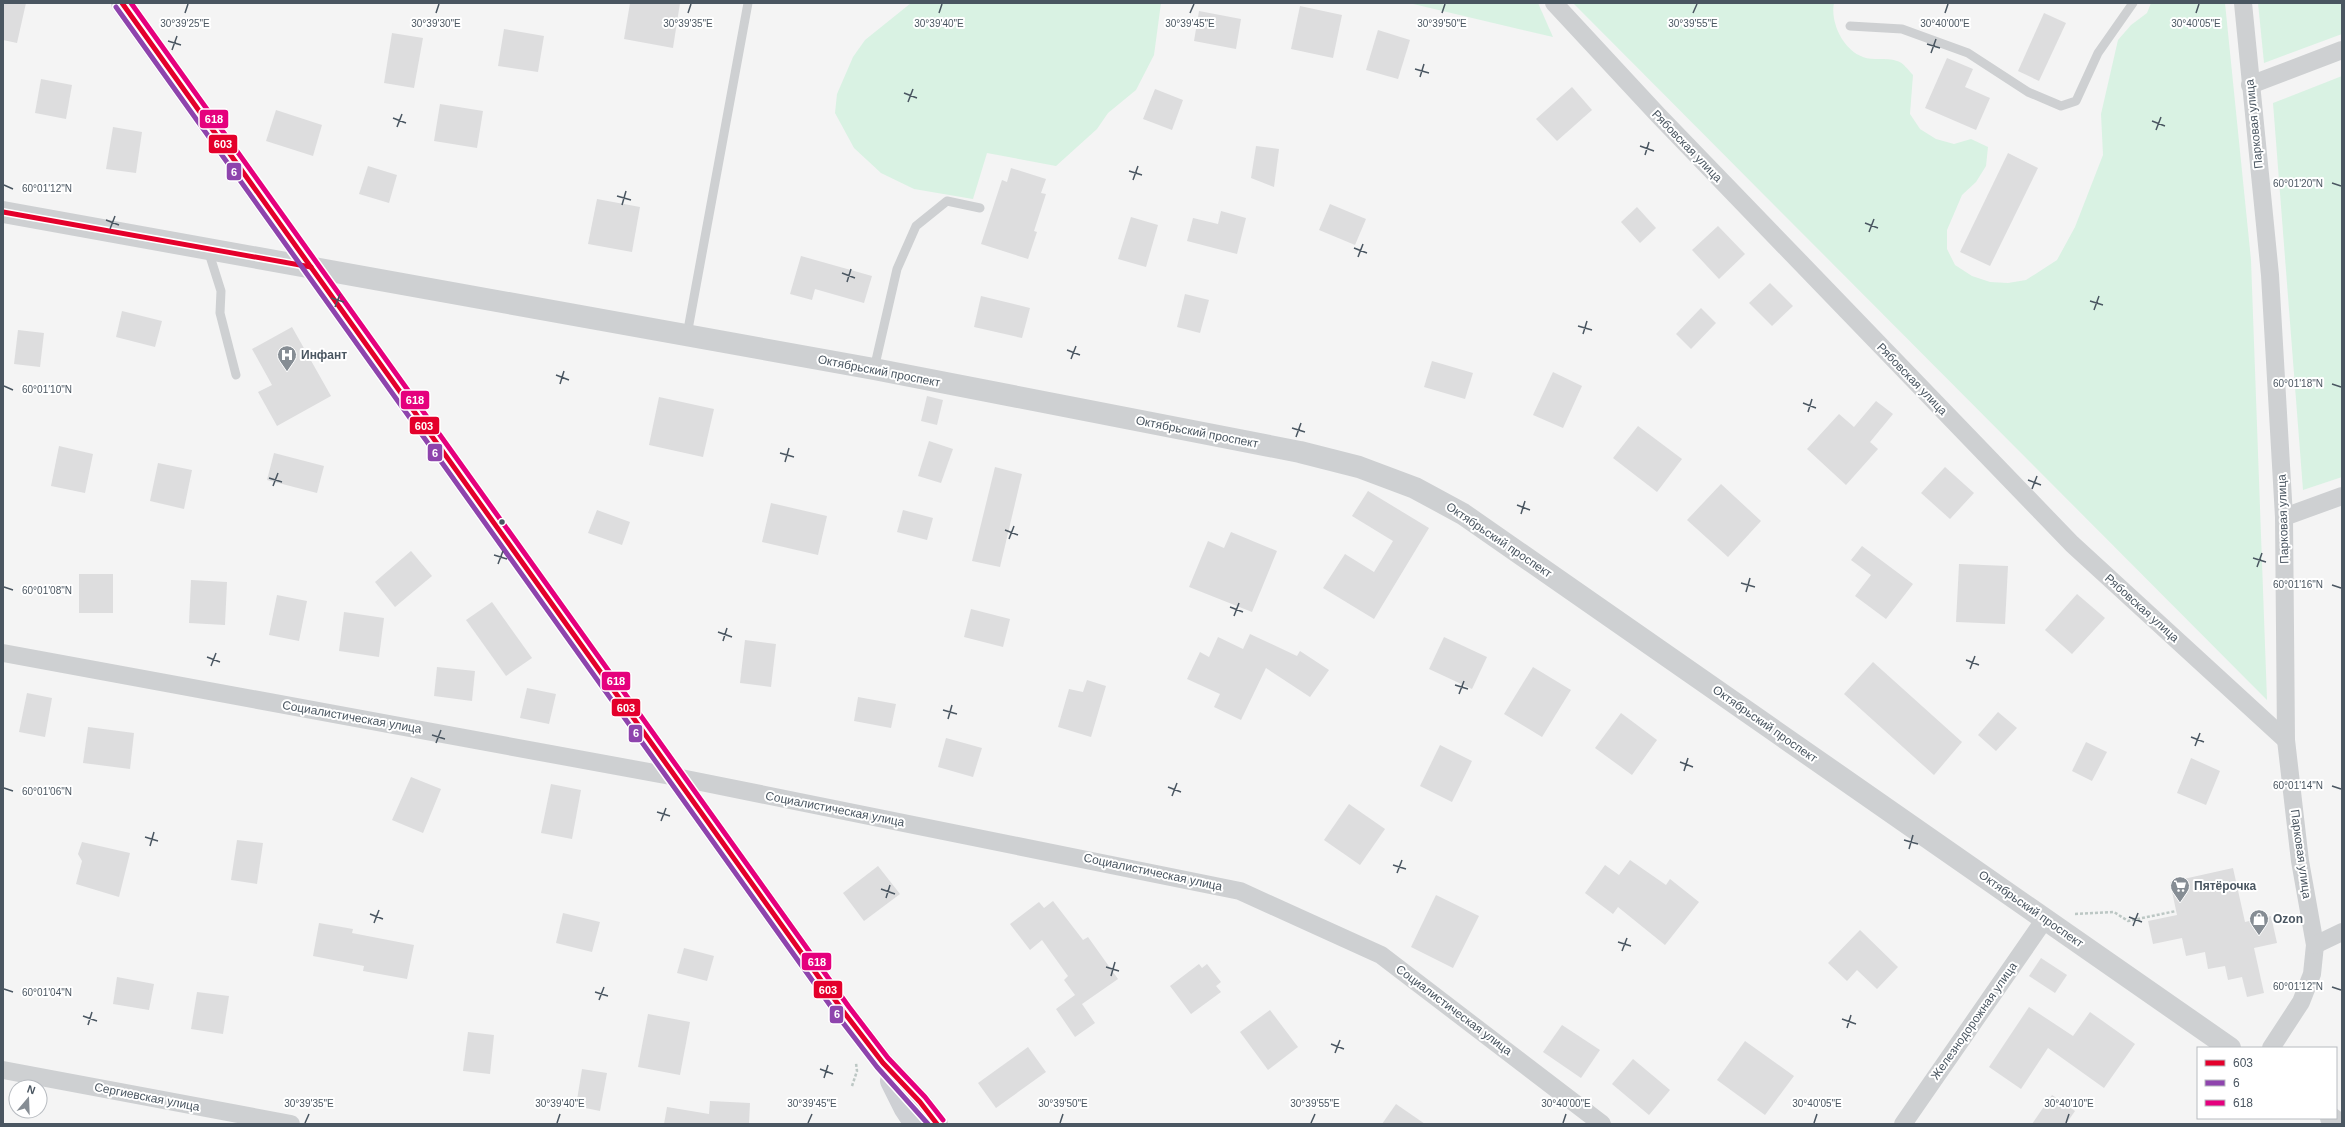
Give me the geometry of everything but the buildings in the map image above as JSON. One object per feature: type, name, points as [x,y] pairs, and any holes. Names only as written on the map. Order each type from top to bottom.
[{"type":"main road","points":[[122,3],[882,1063],[920,1102],[937,1124]]},
{"type":"main road","points":[[882,1063],[905,1109],[915,1124]]},
{"type":"street","name":"Рябовская улица","points":[[1554,3],[1658,115],[2072,544],[2286,740]]},
{"type":"street","name":"Парковая улица","points":[[2242,3],[2270,275],[2284,517],[2286,740],[2300,860],[2315,945],[2312,974],[2301,1002],[2273,1047]]},
{"type":"street","points":[[2250,85],[2342,50]]},
{"type":"street","name":"Октябрьский проспект","points":[[3,212],[688,335],[1300,452],[1359,467],[1415,488],[1463,514],[2229,1047]]},
{"type":"street","points":[[2284,517],[2342,496]]},
{"type":"street","name":"Социалистическая улица","points":[[3,653],[676,777],[1240,890],[1381,955],[1602,1124]]},
{"type":"street","name":"Железнодорожная улица","points":[[1903,1124],[2045,919]]},
{"type":"street","points":[[2315,945],[2342,932]]},
{"type":"street","name":"Сергиевская улица","points":[[3,1070],[291,1124]]},
{"type":"lane","points":[[688,335],[748,3]]},
{"type":"lane","points":[[1850,26],[1902,29],[1968,53],[2028,92],[2061,106],[2076,101],[2098,53],[2133,3]]},
{"type":"lane","points":[[874,370],[897,269],[916,226],[947,201],[980,208]]},
{"type":"lane","points":[[208,249],[221,291],[220,312],[236,375]]},
{"type":"path","points":[[2073,914],[2114,912],[2128,922],[2176,911]]},
{"type":"green space","points":[[911,3],[1161,3],[1154,55],[1136,90],[1108,113],[1097,129],[1056,166],[987,153],[973,199],[914,189],[881,173],[854,148],[835,113],[837,94],[853,57],[865,40]]},
{"type":"green space","points":[[1409,3],[1538,3],[1553,37]]},
{"type":"green space","points":[[1573,3],[1834,3],[1833,10],[1836,27],[1849,48],[1863,57],[1888,59],[1899,62],[1904,65],[1913,75],[1910,114],[1920,129],[1936,139],[1954,144],[1971,139],[1988,147],[1986,166],[1976,182],[1962,195],[1947,230],[1947,249],[1955,265],[1972,276],[1990,282],[2008,283],[2026,280],[2057,260],[2075,227],[2103,155],[2101,114],[2118,40],[2131,25],[2147,13],[2151,3],[2225,3],[2251,260],[2267,700]]},
{"type":"green space","points":[[2258,3],[2342,3],[2342,34],[2264,63]]},
{"type":"green space","points":[[2342,76],[2342,477],[2303,490],[2273,103]]},
{"type":"transit line","name":"603","points":[[122,3],[843,1011],[883,1063],[920,1102],[937,1124]]},
{"type":"transit line","name":"618","points":[[131,3],[849,1007],[888,1058],[925,1097],[943,1120]]},
{"type":"transit line","name":"6","points":[[116,7],[837,1015],[877,1067],[928,1124]]},
{"type":"transit line","name":"603","points":[[3,212],[311,267]]},
{"type":"place","name":"Инфант","points":[[287,372]]},
{"type":"place","name":"Пятёрочка","points":[[2180,903]]},
{"type":"place","name":"Ozon","points":[[2259,936]]}]
